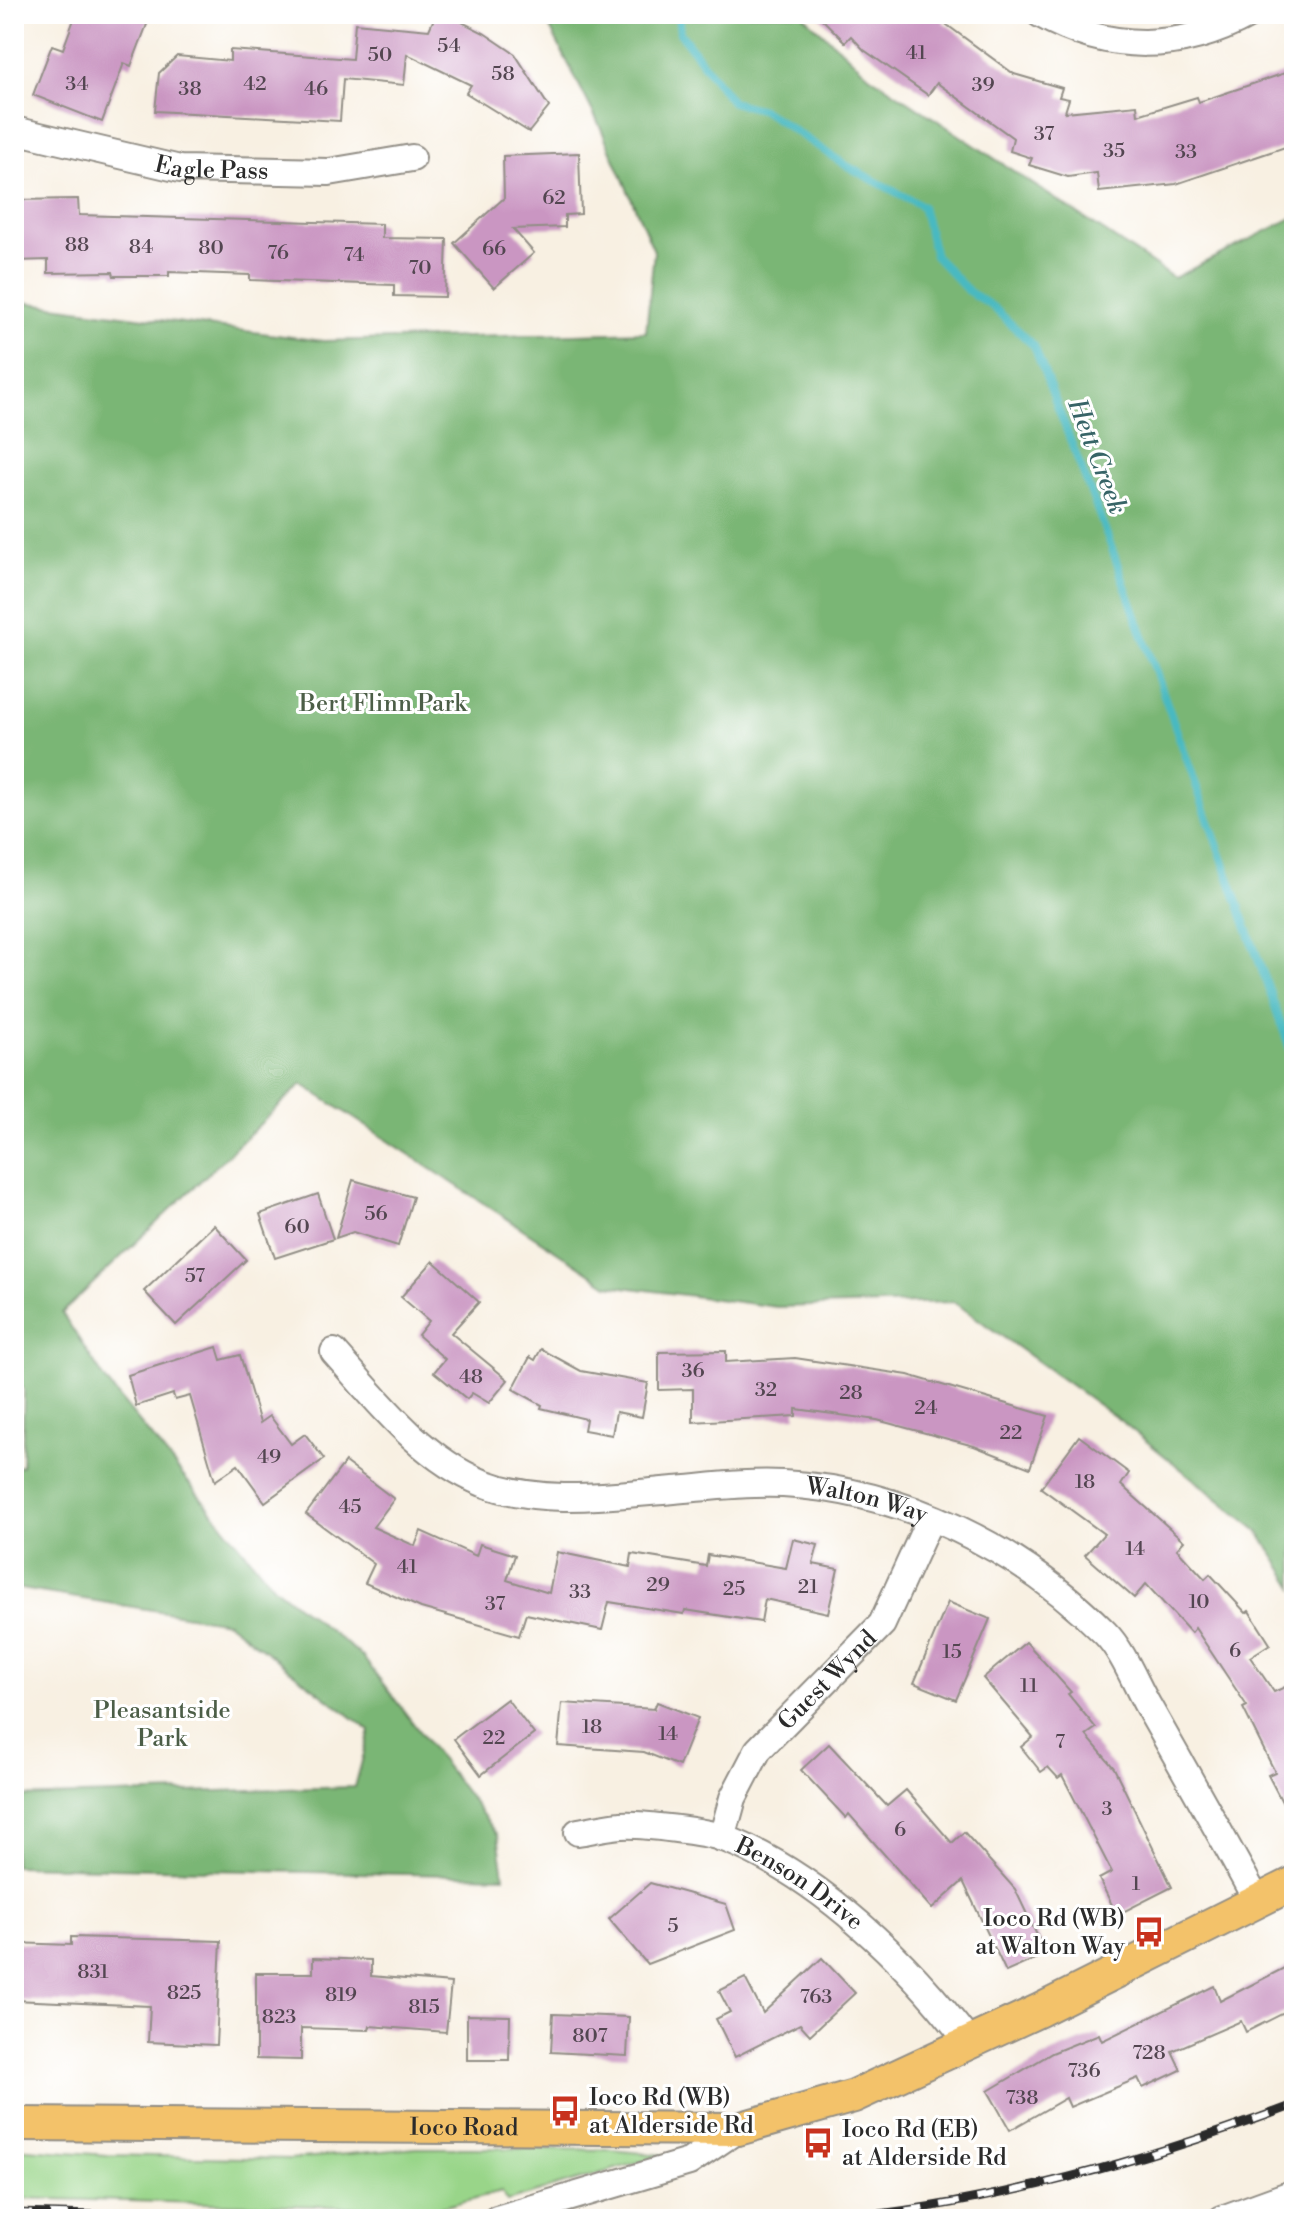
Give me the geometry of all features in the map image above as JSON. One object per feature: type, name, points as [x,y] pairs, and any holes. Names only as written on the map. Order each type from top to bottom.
[{"type":"main road","name":"Ioco Road","points":[[14,2124],[738,2129],[854,2096],[970,2044],[1294,1883]]},
{"type":"street","points":[[1040,14],[1080,34],[1123,44],[1154,44],[1198,37],[1250,14]]},
{"type":"street","name":"Eagle Pass","points":[[14,130],[180,169],[329,172],[412,158]]},
{"type":"street","name":"Walton Way","points":[[334,1352],[393,1419],[433,1454],[485,1484],[524,1494],[570,1498],[780,1484],[878,1498],[973,1535],[1042,1576],[1108,1635],[1257,1901]]},
{"type":"street","name":"Guest Wynd","points":[[722,1838],[733,1798],[758,1750],[868,1642],[882,1624],[930,1519]]},
{"type":"street","name":"Benson Drive","points":[[578,1832],[623,1824],[722,1838],[816,1889],[854,1919],[943,2010],[970,2044]]},
{"type":"street","points":[[497,2219],[689,2162],[738,2129]]},
{"type":"street","points":[[1222,2219],[1294,2193]]},
{"type":"green space","name":"Bert Flinn Park","points":[[543,14],[802,14],[869,75],[1174,278],[1294,217],[1294,1587],[1258,1531],[1125,1424],[954,1302],[777,1307],[608,1285],[302,1084],[62,1313],[108,1384],[274,1587],[362,1656],[498,1835],[504,1876],[14,1866],[14,1797],[355,1787],[370,1731],[227,1622],[14,1588],[14,1467],[22,1466],[24,1389],[14,1380],[14,301],[323,341],[646,332],[654,251],[600,126]]},
{"type":"green space","points":[[14,2148],[107,2155],[290,2159],[417,2148],[612,2150],[663,2155],[507,2201],[502,2191],[435,2209],[14,2198]]},
{"type":"building","points":[[76,14],[136,14],[149,19],[131,66],[124,63],[102,122],[33,95],[52,45],[63,49]]},
{"type":"building","points":[[436,14],[446,14],[484,33],[515,54],[549,107],[529,132],[466,93],[471,85],[407,54],[404,85],[343,79],[340,121],[155,111],[159,73],[177,56],[230,61],[230,50],[352,59],[355,23],[429,30]]},
{"type":"building","points":[[817,14],[949,14],[943,22],[1014,74],[1062,88],[1059,97],[1069,99],[1065,112],[1137,105],[1138,115],[1197,97],[1199,102],[1294,70],[1294,144],[1176,184],[1099,192],[1097,173],[1068,177],[1029,165],[1032,158],[1010,151],[1013,138],[937,83],[928,95],[864,50],[851,36],[845,42]]},
{"type":"building","points":[[579,153],[581,214],[565,215],[565,227],[513,229],[534,253],[494,288],[454,243],[504,198],[503,156]]},
{"type":"building","points":[[78,199],[79,215],[382,224],[382,238],[447,239],[445,297],[394,296],[394,285],[250,280],[250,275],[48,273],[48,260],[14,261],[14,200]]},
{"type":"building","points":[[353,1180],[413,1197],[398,1246],[353,1232],[336,1238]]},
{"type":"building","points":[[318,1194],[333,1239],[275,1258],[260,1214]]},
{"type":"building","points":[[214,1225],[246,1260],[176,1325],[144,1291]]},
{"type":"building","points":[[433,1261],[479,1302],[451,1333],[508,1380],[489,1403],[472,1393],[467,1399],[434,1372],[445,1359],[418,1335],[429,1321],[401,1297]]},
{"type":"building","points":[[217,1347],[221,1360],[240,1355],[260,1423],[270,1416],[291,1444],[305,1434],[324,1459],[265,1502],[238,1465],[215,1481],[190,1396],[175,1400],[173,1394],[136,1406],[128,1375]]},
{"type":"building","points":[[541,1349],[581,1371],[648,1383],[642,1417],[616,1412],[612,1435],[584,1430],[586,1419],[541,1408],[542,1405],[513,1389],[530,1357],[535,1360]]},
{"type":"building","points":[[726,1351],[726,1362],[795,1358],[908,1375],[1048,1416],[1030,1468],[974,1446],[877,1420],[796,1409],[796,1416],[693,1422],[693,1389],[659,1390],[659,1352]]},
{"type":"building","points":[[1079,1436],[1129,1473],[1121,1485],[1184,1541],[1177,1549],[1205,1579],[1210,1574],[1246,1613],[1249,1611],[1270,1644],[1250,1657],[1274,1692],[1287,1686],[1294,1699],[1294,1825],[1268,1775],[1275,1772],[1243,1708],[1247,1706],[1195,1628],[1191,1633],[1146,1584],[1134,1598],[1085,1555],[1104,1534],[1041,1488]]},
{"type":"building","points":[[345,1462],[394,1499],[373,1527],[415,1546],[421,1531],[476,1556],[480,1544],[515,1555],[507,1580],[549,1593],[557,1552],[630,1567],[632,1554],[706,1566],[708,1555],[786,1568],[793,1539],[818,1545],[813,1564],[838,1569],[828,1613],[765,1599],[761,1622],[609,1602],[602,1630],[526,1614],[519,1636],[421,1608],[365,1583],[374,1564],[306,1514]]},
{"type":"building","points":[[948,1602],[990,1619],[956,1700],[914,1683]]},
{"type":"building","points":[[1026,1642],[1071,1692],[1068,1694],[1096,1728],[1086,1735],[1114,1768],[1172,1887],[1117,1915],[1099,1879],[1112,1872],[1062,1775],[1058,1778],[1048,1767],[1041,1772],[1021,1747],[1033,1737],[983,1678]]},
{"type":"building","points":[[507,1699],[534,1734],[481,1775],[454,1739]]},
{"type":"building","points":[[657,1702],[698,1718],[679,1766],[644,1752],[558,1746],[562,1703],[654,1709]]},
{"type":"building","points":[[829,1744],[887,1806],[906,1790],[952,1843],[964,1832],[1015,1889],[1046,1954],[1006,1972],[963,1881],[932,1909],[849,1814],[846,1818],[801,1770]]},
{"type":"building","points":[[650,1883],[726,1904],[735,1930],[647,1964],[609,1919]]},
{"type":"building","points":[[71,1937],[221,1941],[216,2045],[148,2042],[150,2006],[14,2000],[14,1943],[71,1945]]},
{"type":"building","points":[[313,1958],[371,1960],[371,1976],[451,1983],[446,2032],[370,2026],[369,2030],[301,2028],[301,2060],[256,2059],[256,1973],[313,1973]]},
{"type":"building","points":[[822,1958],[855,1993],[810,2035],[800,2024],[735,2057],[716,2019],[730,2012],[719,1991],[745,1978],[763,2013]]},
{"type":"building","points":[[1294,1963],[1294,2008],[1246,2032],[1241,2021],[1172,2051],[1181,2070],[1143,2088],[1138,2078],[1070,2107],[1066,2098],[1010,2130],[988,2091],[1052,2053],[1099,2034],[1102,2041],[1214,1986],[1220,2001]]},
{"type":"building","points":[[553,2014],[629,2017],[627,2056],[551,2052]]},
{"type":"building","points":[[467,2015],[510,2016],[509,2060],[467,2060]]},
{"type":"waterway","name":"Hett Creek","points":[[678,14],[680,33],[732,102],[763,110],[847,166],[922,206],[935,256],[968,291],[993,307],[1034,346],[1107,535],[1294,1060]]},
{"type":"railway","points":[[834,2219],[952,2203],[1068,2177],[1182,2144],[1294,2105]]},
{"type":"railway","points":[[14,2213],[266,2219]]},
{"type":"place","name":"Ioco Rd (WB) at Walton Way","points":[[1149,1932]]},
{"type":"place","name":"Ioco Rd (WB) at Alderside Rd","points":[[565,2111]]},
{"type":"place","name":"Ioco Rd (EB) at Alderside Rd","points":[[818,2143]]},
{"type":"park label","name":"Pleasantside Park","points":[[162,1724]]}]
